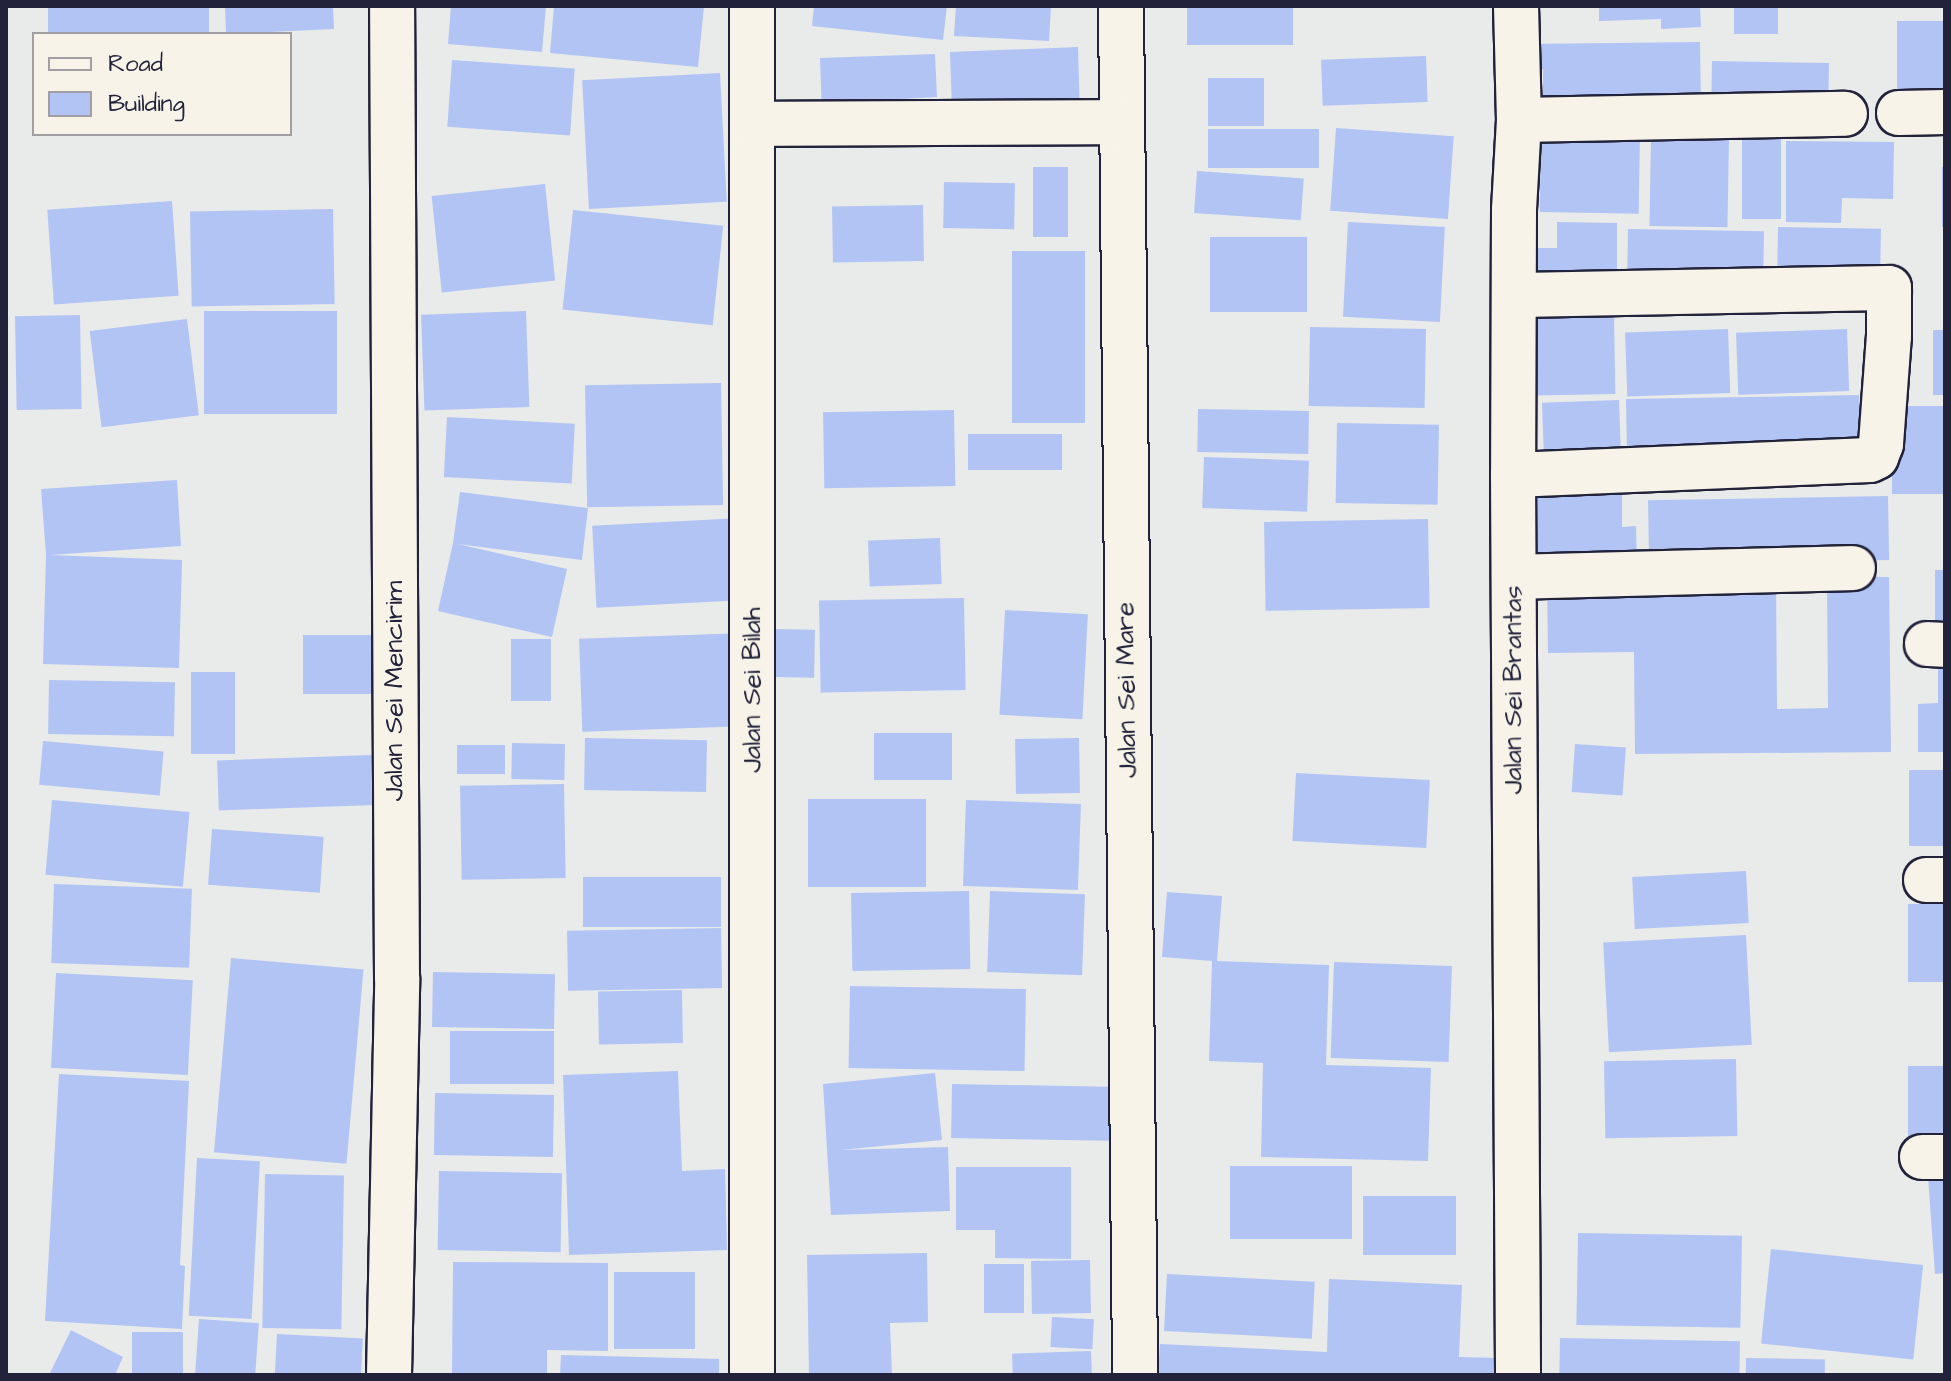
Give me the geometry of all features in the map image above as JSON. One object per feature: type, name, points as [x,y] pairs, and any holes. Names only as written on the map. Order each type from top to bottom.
[{"type":"street","name":"Jalan Sei Mencirim","points":[[389,1375],[397,978],[392,6]]},
{"type":"street","name":"Jalan Sei Bilah","points":[[752,6],[752,1375]]},
{"type":"street","name":"Jalan Sei Mare","points":[[1121,6],[1135,1375]]},
{"type":"street","name":"Jalan Sei Brantas","points":[[1516,6],[1519,120],[1514,210],[1513,475],[1518,1375]]},
{"type":"street","points":[[1899,113],[1945,112]]},
{"type":"street","points":[[1519,120],[1845,114]]},
{"type":"street","points":[[753,124],[1120,122]]},
{"type":"street","points":[[1513,475],[1870,460],[1876,457],[1881,444],[1889,336],[1889,288],[1516,295]]},
{"type":"street","points":[[1514,577],[1853,568]]},
{"type":"building","points":[[48,6],[209,6],[209,32],[48,32]]},
{"type":"building","points":[[225,6],[333,6],[334,29],[226,32]]},
{"type":"building","points":[[451,6],[546,6],[542,52],[448,44]]},
{"type":"building","points":[[554,6],[704,6],[698,67],[550,53]]},
{"type":"building","points":[[814,6],[947,6],[943,40],[812,26]]},
{"type":"building","points":[[956,6],[1051,6],[1049,41],[954,36]]},
{"type":"building","points":[[1187,6],[1293,6],[1293,45],[1187,45]]},
{"type":"building","points":[[1599,6],[1700,6],[1701,27],[1661,29],[1661,19],[1599,21]]},
{"type":"building","points":[[1734,6],[1778,6],[1778,34],[1734,34]]},
{"type":"building","points":[[1897,21],[1945,21],[1945,100],[1897,100]]},
{"type":"building","points":[[1700,42],[1701,112],[1543,113],[1543,69],[1527,69],[1526,44]]},
{"type":"building","points":[[1078,47],[1080,117],[952,109],[950,52]]},
{"type":"building","points":[[935,54],[937,97],[883,100],[884,111],[822,114],[820,58]]},
{"type":"building","points":[[1426,56],[1428,102],[1323,106],[1321,60]]},
{"type":"building","points":[[452,60],[575,69],[570,135],[447,127]]},
{"type":"building","points":[[1712,61],[1829,63],[1828,107],[1711,105]]},
{"type":"building","points":[[720,73],[727,202],[589,209],[582,80]]},
{"type":"building","points":[[1208,78],[1264,78],[1264,126],[1208,126]]},
{"type":"building","points":[[1336,128],[1454,136],[1448,219],[1330,211]]},
{"type":"building","points":[[1208,129],[1319,129],[1319,168],[1208,168]]},
{"type":"building","points":[[1541,134],[1640,136],[1639,214],[1540,212]]},
{"type":"building","points":[[1742,137],[1781,137],[1781,219],[1742,219]]},
{"type":"building","points":[[1651,138],[1729,139],[1727,227],[1649,226]]},
{"type":"building","points":[[1786,141],[1894,142],[1893,199],[1842,198],[1841,223],[1786,222]]},
{"type":"building","points":[[1033,167],[1068,167],[1068,237],[1033,237]]},
{"type":"building","points":[[1942,167],[1945,167],[1945,227],[1942,227]]},
{"type":"building","points":[[1197,171],[1304,178],[1301,220],[1194,213]]},
{"type":"building","points":[[944,182],[1015,183],[1014,229],[943,228]]},
{"type":"building","points":[[545,184],[555,280],[442,292],[432,196]]},
{"type":"building","points":[[172,201],[179,296],[54,304],[47,210]]},
{"type":"building","points":[[923,205],[924,261],[833,263],[832,207]]},
{"type":"building","points":[[333,209],[335,304],[192,306],[190,211]]},
{"type":"building","points":[[573,210],[723,226],[713,325],[563,309]]},
{"type":"building","points":[[1348,222],[1445,227],[1440,322],[1343,317]]},
{"type":"building","points":[[1557,222],[1617,223],[1617,288],[1532,274],[1532,248],[1557,248]]},
{"type":"building","points":[[1778,227],[1881,229],[1880,283],[1777,281]]},
{"type":"building","points":[[1628,229],[1764,231],[1763,284],[1627,282]]},
{"type":"building","points":[[1210,237],[1307,237],[1307,312],[1210,312]]},
{"type":"building","points":[[1012,251],[1085,251],[1085,423],[1012,423]]},
{"type":"building","points":[[204,311],[337,311],[337,414],[204,414]]},
{"type":"building","points":[[526,311],[529,407],[424,411],[421,315]]},
{"type":"building","points":[[80,315],[82,409],[17,410],[15,316]]},
{"type":"building","points":[[1614,315],[1615,394],[1535,395],[1534,316]]},
{"type":"building","points":[[187,319],[199,415],[102,427],[90,331]]},
{"type":"building","points":[[1310,327],[1426,329],[1425,408],[1309,406]]},
{"type":"building","points":[[1728,329],[1730,393],[1627,397],[1625,333]]},
{"type":"building","points":[[1847,329],[1849,391],[1738,395],[1736,333]]},
{"type":"building","points":[[1933,330],[1945,330],[1945,395],[1933,395]]},
{"type":"building","points":[[721,383],[723,505],[587,507],[585,385]]},
{"type":"building","points":[[1859,395],[1860,457],[1627,461],[1626,399]]},
{"type":"building","points":[[1619,400],[1621,461],[1544,464],[1542,403]]},
{"type":"building","points":[[1892,406],[1945,406],[1945,494],[1892,494]]},
{"type":"building","points":[[1198,409],[1309,411],[1308,454],[1197,452]]},
{"type":"building","points":[[954,410],[955,486],[824,488],[823,412]]},
{"type":"building","points":[[447,417],[575,424],[572,484],[444,477]]},
{"type":"building","points":[[1337,423],[1439,425],[1438,505],[1336,503]]},
{"type":"building","points":[[968,434],[1062,434],[1062,470],[968,470]]},
{"type":"building","points":[[1204,457],[1309,461],[1307,512],[1202,508]]},
{"type":"building","points":[[177,480],[181,546],[50,555],[182,560],[179,668],[43,664],[46,555],[41,489]]},
{"type":"building","points":[[460,492],[588,508],[582,560],[458,544],[567,569],[552,637],[438,611]]},
{"type":"building","points":[[1622,492],[1622,527],[1636,526],[1637,567],[1538,569],[1537,494]]},
{"type":"building","points":[[1888,496],[1889,560],[1649,564],[1648,500]]},
{"type":"building","points":[[741,518],[745,600],[596,608],[592,526]]},
{"type":"building","points":[[1428,519],[1430,608],[1266,611],[1264,522]]},
{"type":"building","points":[[940,538],[942,584],[870,586],[868,541]]},
{"type":"building","points":[[1935,570],[1945,570],[1945,642],[1935,642]]},
{"type":"building","points":[[1827,576],[1889,577],[1891,752],[1635,754],[1634,652],[1548,653],[1547,579],[1776,578],[1777,709],[1828,708]]},
{"type":"building","points":[[964,598],[966,690],[821,693],[819,601]]},
{"type":"building","points":[[1005,610],[1088,614],[1082,719],[1000,715]]},
{"type":"building","points":[[773,629],[815,630],[814,678],[772,677]]},
{"type":"building","points":[[747,633],[750,726],[582,732],[579,639]]},
{"type":"building","points":[[303,635],[374,635],[374,694],[303,694]]},
{"type":"building","points":[[511,639],[551,639],[551,701],[511,701]]},
{"type":"building","points":[[1938,652],[1945,652],[1945,752],[1918,752],[1918,704],[1938,703]]},
{"type":"building","points":[[191,672],[235,672],[235,754],[191,754]]},
{"type":"building","points":[[49,680],[175,682],[174,736],[48,734]]},
{"type":"building","points":[[874,733],[952,733],[952,780],[874,780]]},
{"type":"building","points":[[585,738],[707,740],[706,792],[584,790]]},
{"type":"building","points":[[1079,738],[1080,793],[1016,794],[1015,739]]},
{"type":"building","points":[[43,741],[164,752],[160,795],[39,785]]},
{"type":"building","points":[[512,743],[565,744],[564,780],[511,779]]},
{"type":"building","points":[[1575,744],[1626,748],[1623,795],[1572,792]]},
{"type":"building","points":[[457,745],[505,745],[505,774],[457,774]]},
{"type":"building","points":[[372,755],[374,805],[219,810],[217,760]]},
{"type":"building","points":[[1909,770],[1945,770],[1945,846],[1909,846]]},
{"type":"building","points":[[1296,773],[1430,780],[1426,848],[1292,841]]},
{"type":"building","points":[[564,784],[566,878],[462,880],[460,786]]},
{"type":"building","points":[[808,799],[926,799],[926,887],[808,887]]},
{"type":"building","points":[[52,800],[189,812],[183,887],[45,875]]},
{"type":"building","points":[[966,800],[1081,804],[1078,890],[963,886]]},
{"type":"building","points":[[212,829],[324,837],[320,893],[208,885]]},
{"type":"building","points":[[1746,871],[1749,923],[1635,929],[1632,877]]},
{"type":"building","points":[[583,877],[721,877],[721,927],[583,927]]},
{"type":"building","points":[[54,884],[192,889],[189,968],[51,963]]},
{"type":"building","points":[[969,891],[970,969],[852,971],[851,893]]},
{"type":"building","points":[[990,891],[1085,894],[1082,975],[987,972]]},
{"type":"building","points":[[1167,892],[1222,896],[1217,961],[1329,965],[1326,1065],[1431,1068],[1428,1161],[1261,1157],[1263,1063],[1209,1061],[1212,961],[1162,957]]},
{"type":"building","points":[[1908,904],[1945,904],[1945,982],[1908,982]]},
{"type":"building","points":[[721,928],[722,988],[568,991],[567,931]]},
{"type":"building","points":[[1746,935],[1752,1045],[1609,1052],[1603,942]]},
{"type":"building","points":[[231,958],[363,970],[346,1164],[214,1152]]},
{"type":"building","points":[[1334,962],[1452,966],[1449,1062],[1331,1058]]},
{"type":"building","points":[[433,972],[555,974],[554,1029],[432,1027]]},
{"type":"building","points":[[56,973],[193,980],[188,1075],[51,1068]]},
{"type":"building","points":[[850,986],[1026,989],[1025,1071],[849,1068]]},
{"type":"building","points":[[682,990],[683,1043],[599,1044],[598,991]]},
{"type":"building","points":[[450,1031],[554,1031],[554,1084],[450,1084]]},
{"type":"building","points":[[1736,1059],[1737,1136],[1605,1138],[1604,1061]]},
{"type":"building","points":[[1908,1066],[1945,1066],[1945,1139],[1908,1139]]},
{"type":"building","points":[[678,1071],[682,1171],[725,1169],[727,1250],[569,1255],[563,1075]]},
{"type":"building","points":[[935,1073],[942,1140],[841,1150],[948,1147],[950,1211],[831,1215],[823,1084]]},
{"type":"building","points":[[59,1074],[189,1081],[180,1265],[185,1266],[182,1329],[45,1321]]},
{"type":"building","points":[[952,1084],[1110,1087],[1109,1141],[951,1138]]},
{"type":"building","points":[[435,1093],[554,1095],[553,1157],[434,1155]]},
{"type":"building","points":[[197,1158],[260,1161],[252,1319],[189,1316]]},
{"type":"building","points":[[1230,1166],[1352,1166],[1352,1239],[1230,1239]]},
{"type":"building","points":[[956,1167],[1071,1167],[1071,1259],[995,1258],[995,1230],[956,1230]]},
{"type":"building","points":[[439,1171],[562,1173],[561,1252],[438,1250]]},
{"type":"building","points":[[265,1174],[344,1175],[341,1329],[262,1328]]},
{"type":"building","points":[[1945,1175],[1945,1273],[1935,1274],[1928,1176]]},
{"type":"building","points":[[1363,1196],[1456,1196],[1456,1255],[1363,1255]]},
{"type":"building","points":[[1578,1233],[1742,1236],[1740,1328],[1576,1325]]},
{"type":"building","points":[[1771,1249],[1923,1265],[1913,1359],[1761,1343]]},
{"type":"building","points":[[927,1253],[928,1322],[890,1323],[892,1375],[809,1375],[807,1255]]},
{"type":"building","points":[[1090,1260],[1091,1313],[1032,1314],[1031,1261]]},
{"type":"building","points":[[453,1262],[608,1263],[608,1351],[547,1350],[547,1375],[452,1375]]},
{"type":"building","points":[[984,1264],[1024,1264],[1024,1313],[984,1313]]},
{"type":"building","points":[[614,1272],[695,1272],[695,1349],[614,1349]]},
{"type":"building","points":[[1167,1274],[1315,1282],[1312,1339],[1164,1331]]},
{"type":"building","points":[[1329,1279],[1462,1285],[1459,1357],[1499,1358],[1498,1375],[1158,1375],[1160,1344],[1327,1352]]},
{"type":"building","points":[[1052,1317],[1094,1319],[1092,1349],[1050,1347]]},
{"type":"building","points":[[199,1319],[259,1323],[255,1375],[195,1375]]},
{"type":"building","points":[[71,1330],[123,1357],[115,1375],[49,1375]]},
{"type":"building","points":[[132,1332],[183,1332],[183,1375],[132,1375]]},
{"type":"building","points":[[277,1334],[363,1339],[361,1375],[275,1375]]},
{"type":"building","points":[[1560,1338],[1740,1341],[1739,1375],[1559,1375]]},
{"type":"building","points":[[1091,1351],[1092,1375],[1013,1375],[1012,1354]]},
{"type":"building","points":[[561,1355],[719,1359],[719,1375],[560,1375]]},
{"type":"building","points":[[1746,1358],[1825,1359],[1825,1375],[1746,1375]]}]
